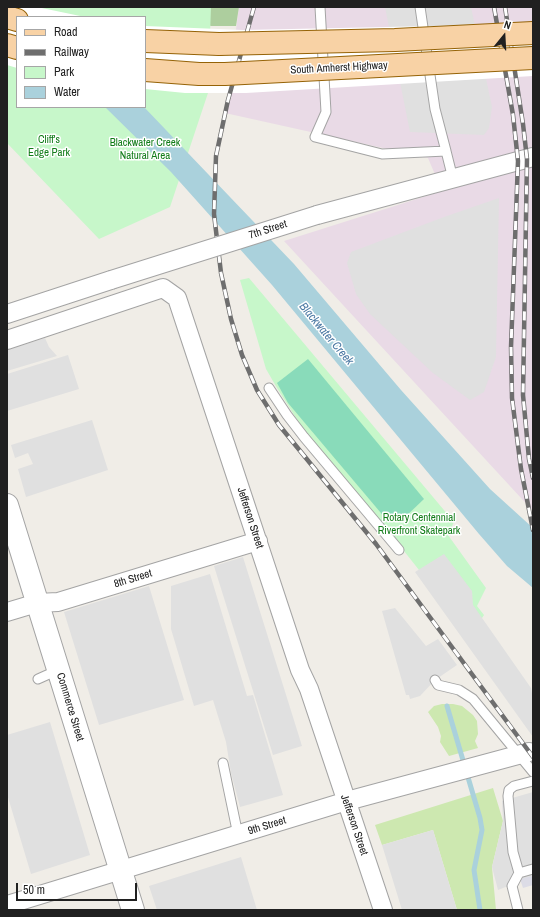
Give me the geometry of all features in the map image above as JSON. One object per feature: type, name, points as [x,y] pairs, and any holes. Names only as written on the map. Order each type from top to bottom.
[{"type":"main road","points":[[146,41],[181,44],[318,42],[395,40],[533,33]]},
{"type":"main road","name":"South Amherst Highway","points":[[146,70],[199,74],[225,74],[533,58]]},
{"type":"street","name":"7th Street","points":[[7,314],[317,215],[533,157]]},
{"type":"street","name":"Jefferson Street","points":[[7,340],[163,288],[177,298],[300,670],[347,801],[383,910]]},
{"type":"street","name":"Commerce Street","points":[[7,504],[133,910]]},
{"type":"street","name":"8th Street","points":[[7,612],[37,603],[58,602],[258,541]]},
{"type":"street","name":"9th Street","points":[[7,905],[121,872],[347,801],[524,753]]},
{"type":"lane","points":[[320,7],[326,112],[315,136],[382,154],[446,151]]},
{"type":"lane","points":[[420,7],[435,109],[453,179]]},
{"type":"lane","points":[[269,388],[295,426],[399,550]]},
{"type":"lane","points":[[38,679],[58,670]]},
{"type":"lane","points":[[435,680],[438,685],[459,690],[473,699],[524,753],[533,772]]},
{"type":"lane","points":[[222,763],[238,835]]},
{"type":"lane","points":[[518,910],[512,886],[519,873],[513,852],[508,796],[509,790],[514,786],[533,781]]},
{"type":"lane","points":[[519,873],[533,869]]},
{"type":"shaded area","points":[[239,7],[533,7],[533,511],[284,241],[442,191],[428,158],[225,113]]},
{"type":"shaded area","points":[[385,7],[471,7],[492,107],[489,128],[484,135],[410,132]]},
{"type":"shaded area","points":[[499,198],[496,357],[484,392],[470,400],[433,373],[370,314],[356,294],[347,263],[351,252]]},
{"type":"shaded area","points":[[45,338],[49,347],[57,356],[7,371],[7,350]]},
{"type":"shaded area","points":[[68,355],[79,389],[7,411],[7,374]]},
{"type":"shaded area","points":[[92,420],[108,470],[26,497],[18,469],[33,464],[28,453],[15,458],[11,445]]},
{"type":"shaded area","points":[[444,554],[472,591],[473,605],[531,688],[533,698],[533,737],[415,572]]},
{"type":"shaded area","points":[[243,557],[302,746],[273,755],[214,566]]},
{"type":"shaded area","points":[[210,574],[247,696],[253,695],[283,795],[240,807],[231,773],[226,742],[213,700],[194,706],[171,629],[171,586]]},
{"type":"shaded area","points":[[149,586],[184,700],[99,725],[64,612]]},
{"type":"shaded area","points":[[395,608],[426,646],[438,639],[457,665],[435,680],[420,696],[410,699],[409,695],[406,695],[382,611]]},
{"type":"shaded area","points":[[50,722],[90,855],[31,874],[7,794],[7,735]]},
{"type":"shaded area","points":[[533,792],[533,876],[498,890],[492,867],[503,821],[502,801]]},
{"type":"shaded area","points":[[433,830],[457,910],[402,910],[382,845]]},
{"type":"shaded area","points":[[241,857],[257,910],[157,910],[149,886]]},
{"type":"shaded area","points":[[533,876],[533,885],[523,888],[520,879]]},
{"type":"green space","name":"Blackwater Creek Natural Area","points":[[7,7],[211,7],[208,93],[170,207],[99,239],[7,143]]},
{"type":"green space","points":[[205,7],[239,7],[236,26],[211,26],[205,24]]},
{"type":"green space","name":"Rotary Centennial Riverfront Skatepark","points":[[249,278],[454,522],[448,535],[486,588],[477,606],[484,615],[472,633],[449,608],[389,532],[303,429],[277,388],[266,369],[240,280]]},
{"type":"green space","points":[[308,359],[424,499],[402,520],[386,519],[288,403],[277,383]]},
{"type":"green space","points":[[442,704],[462,706],[473,715],[477,721],[478,734],[475,741],[478,748],[449,756],[440,742],[441,736],[438,727],[428,712],[434,706]]},
{"type":"green space","points":[[493,788],[503,821],[492,867],[496,910],[457,910],[433,830],[382,845],[375,825]]},
{"type":"water","name":"Blackwater Creek","points":[[106,108],[145,108],[294,264],[401,390],[490,489],[533,528],[533,588],[507,566],[479,534],[272,285],[171,172]]},
{"type":"pier","points":[[7,7],[37,7],[80,16],[16,16],[16,68],[7,65]]},
{"type":"pier","points":[[533,22],[533,76],[246,93],[185,93],[146,89],[146,26],[243,30],[482,25]]},
{"type":"waterway","points":[[447,706],[480,818],[482,830],[474,870],[480,910]]},
{"type":"railway","points":[[254,7],[228,100],[216,156],[214,214],[221,273],[231,319],[242,355],[257,390],[279,425],[376,544],[533,757]]},
{"type":"railway","points":[[494,7],[513,115],[518,161],[511,347],[512,398],[521,469],[533,530]]},
{"type":"railway","points":[[505,7],[527,159],[523,395],[529,459],[533,478]]},
{"type":"park label","name":"Cliff's Edge Park","points":[[49,146]]}]
